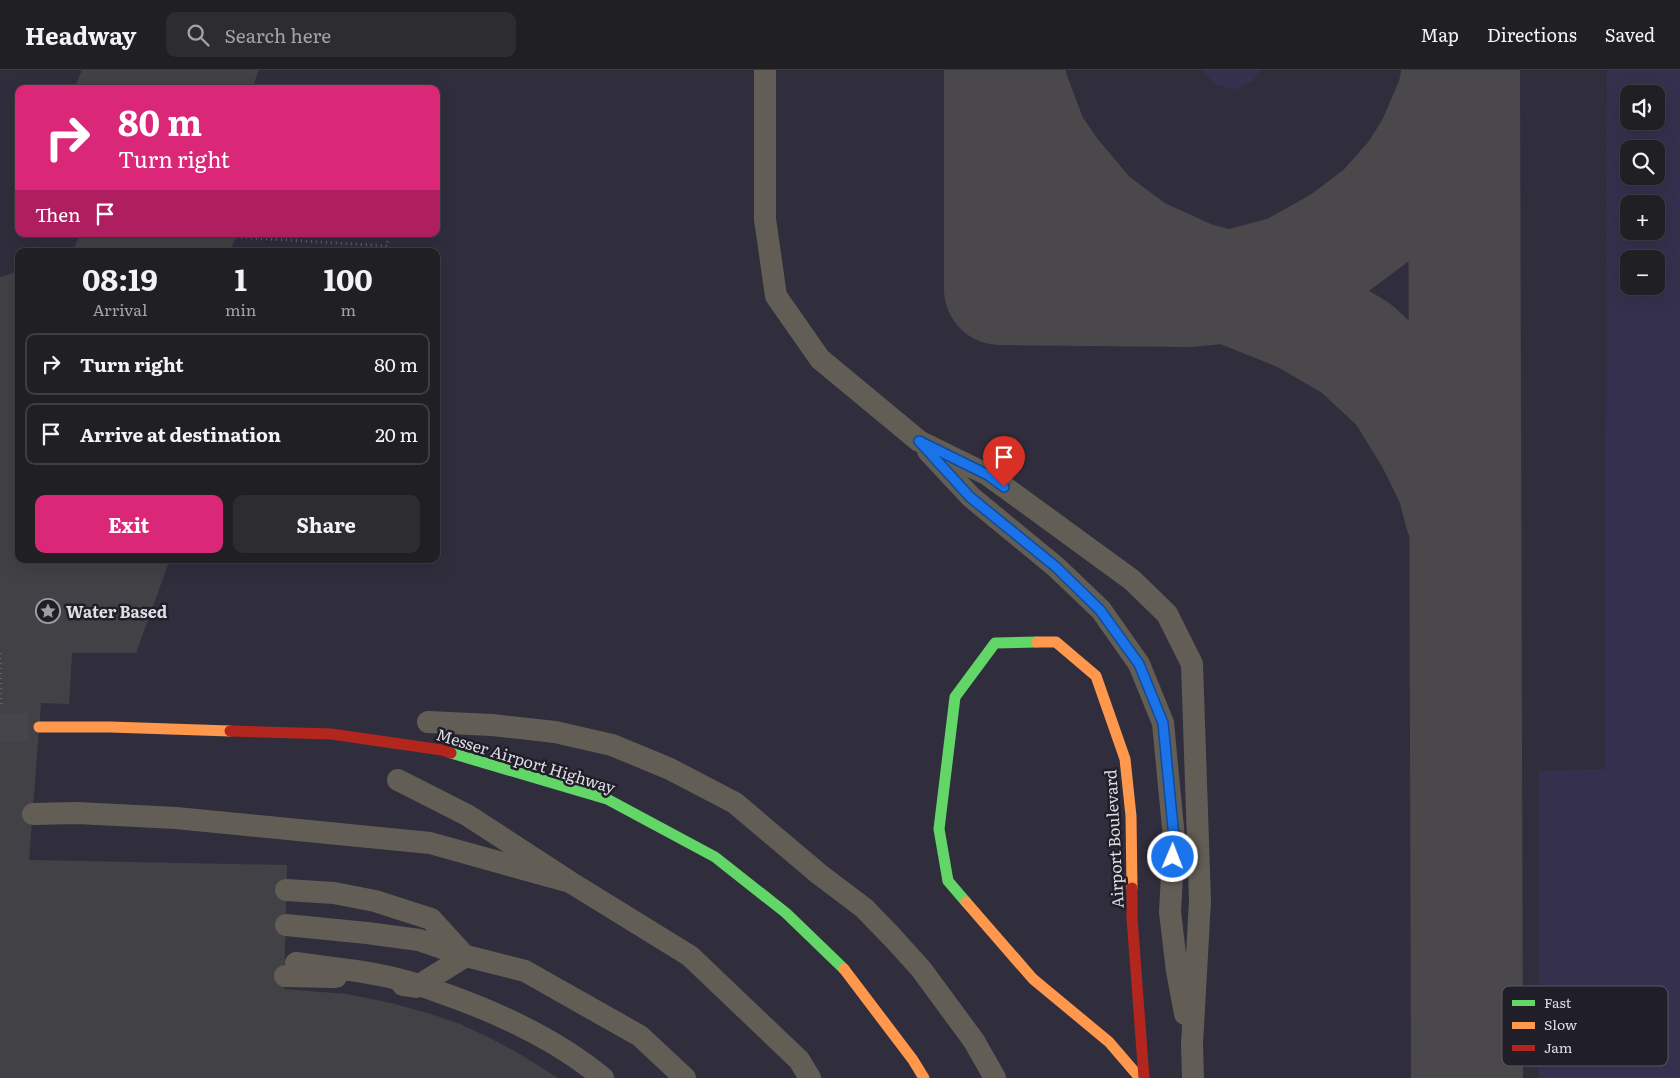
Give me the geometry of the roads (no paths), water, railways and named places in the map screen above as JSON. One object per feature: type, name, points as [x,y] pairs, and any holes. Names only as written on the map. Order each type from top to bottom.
[{"type":"street","name":"Airport Boulevard","points":[[1056,642],[1096,676],[1126,759],[1131,816],[1132,918],[1142,1078],[1109,1042],[1033,979],[948,881],[939,829],[955,697],[995,643],[1056,642]]},
{"type":"street","name":"Messer Airport Highway","points":[[39,728],[331,734],[442,750],[607,799],[715,857],[786,913],[842,966],[913,1060],[924,1078]]},
{"type":"lane","points":[[765,70],[765,219],[776,296],[820,359],[919,441],[970,497],[1056,567],[1100,610],[1139,664],[1163,723],[1174,838],[1170,912],[1176,972],[1192,1044]]},
{"type":"lane","points":[[919,441],[988,475],[1132,580],[1167,614],[1192,664],[1200,901],[1192,1044],[1193,1078]]},
{"type":"lane","points":[[428,722],[492,725],[555,732],[612,745],[670,769],[736,803],[819,874],[864,908],[893,938],[921,969],[974,1041],[995,1078]]},
{"type":"lane","points":[[398,780],[467,815],[570,882],[690,956],[799,1060],[810,1078]]},
{"type":"lane","points":[[33,814],[77,813],[176,818],[430,842],[570,882]]},
{"type":"lane","points":[[286,890],[334,893],[374,901],[431,919],[466,956]]},
{"type":"lane","points":[[286,925],[419,940],[466,956],[525,972],[640,1036],[685,1078]]},
{"type":"lane","points":[[466,956],[416,987],[362,978],[318,976],[284,969],[356,972],[405,980],[480,1006],[543,1037],[589,1066],[602,1078]]},
{"type":"tunnel","points":[[0,727],[39,727]]},
{"type":"place","name":"Water Based","points":[[48,611]]}]
